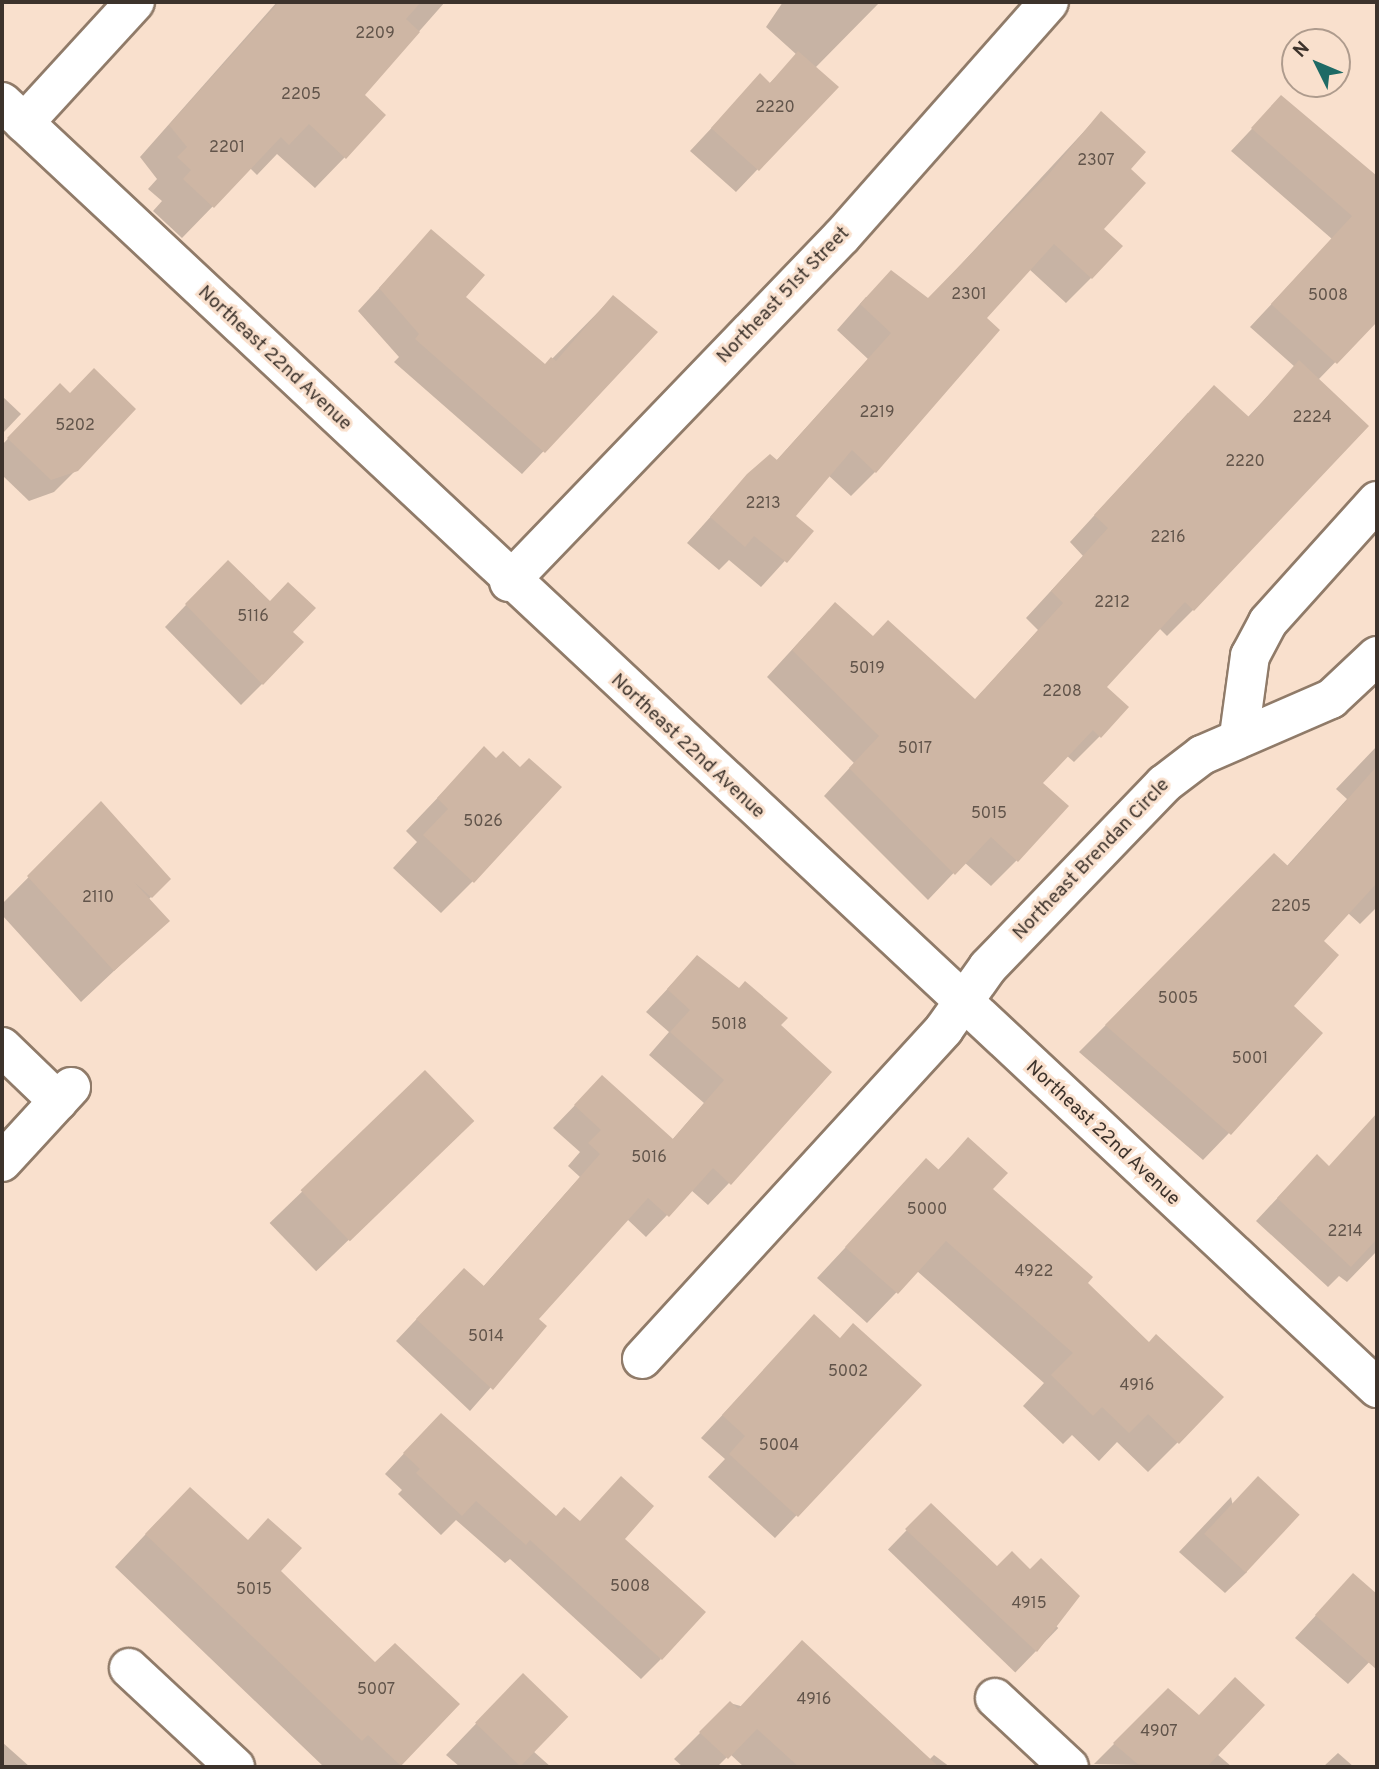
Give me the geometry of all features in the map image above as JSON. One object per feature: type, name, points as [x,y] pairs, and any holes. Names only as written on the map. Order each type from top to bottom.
[{"type":"street","points":[[13,113],[135,2]]},
{"type":"street","name":"Northeast 51st Street","points":[[509,582],[842,236],[1049,2]]},
{"type":"street","name":"Northeast 22nd Avenue","points":[[13,113],[509,582],[962,1004],[1372,1374]]},
{"type":"street","points":[[1239,736],[1250,656],[1268,622],[1377,501]]},
{"type":"street","name":"Northeast Brendan Circle","points":[[642,1359],[962,1004],[988,967],[1164,784],[1239,736],[1331,699],[1377,656]]},
{"type":"street","points":[[2,1047],[65,1094],[2,1162]]},
{"type":"street","points":[[129,1668],[234,1767]]},
{"type":"street","points":[[995,1698],[1069,1767]]},
{"type":"building","points":[[279,2],[421,2],[406,19],[420,32],[365,95],[386,115],[346,159],[309,124],[289,145],[281,137],[214,208],[183,179],[191,170],[177,157],[187,147],[169,125]]},
{"type":"building","points":[[798,51],[839,87],[759,171],[711,128],[760,73],[770,83]]},
{"type":"building","points":[[1281,95],[1281,98],[1285,98],[1377,176],[1377,322],[1337,364],[1271,304],[1352,216],[1251,128]]},
{"type":"building","points":[[1101,111],[1146,152],[1131,169],[1146,183],[1104,229],[1123,246],[1092,279],[1054,244],[987,318],[1000,330],[876,473],[852,450],[796,516],[814,531],[787,563],[754,536],[745,547],[710,517],[747,474],[770,454],[777,460],[891,333],[860,304],[891,270],[928,298],[1048,175]]},
{"type":"building","points":[[431,229],[485,275],[466,297],[545,364],[551,357],[556,361],[613,295],[658,332],[545,453],[415,339],[419,334],[379,288]]},
{"type":"building","points":[[1299,360],[1369,426],[1194,611],[1185,602],[1107,687],[1129,707],[1101,738],[1093,730],[1043,783],[1069,806],[1018,862],[991,837],[955,875],[849,768],[879,736],[792,650],[835,602],[873,636],[888,620],[975,699],[1063,603],[1051,591],[1108,528],[1094,515],[1214,385],[1249,417]]},
{"type":"building","points":[[94,368],[136,409],[78,471],[51,480],[7,438],[60,383],[70,393]]},
{"type":"building","points":[[228,560],[270,601],[288,582],[316,608],[293,632],[304,642],[263,685],[185,604]]},
{"type":"building","points":[[484,746],[496,758],[503,751],[520,767],[529,758],[562,787],[474,883],[423,835],[448,809],[437,798]]},
{"type":"building","points":[[1377,766],[1377,883],[1324,941],[1339,955],[1294,1006],[1323,1033],[1231,1135],[1105,1025],[1274,853],[1288,866]]},
{"type":"building","points":[[101,801],[171,879],[152,898],[134,882],[170,921],[114,971],[27,876]]},
{"type":"building","points":[[697,955],[739,988],[745,981],[788,1018],[781,1025],[832,1072],[731,1185],[713,1168],[669,1217],[648,1198],[539,1319],[547,1326],[493,1390],[416,1319],[464,1268],[484,1286],[600,1154],[588,1143],[601,1130],[574,1105],[602,1075],[673,1139],[724,1080],[670,1032],[690,1010],[667,989]]},
{"type":"building","points":[[425,1070],[474,1121],[350,1241],[301,1190]]},
{"type":"building","points":[[1377,1113],[1377,1239],[1351,1267],[1277,1198],[1317,1154],[1329,1166]]},
{"type":"building","points":[[968,1137],[1008,1173],[993,1189],[1093,1277],[1088,1283],[1149,1342],[1156,1334],[1224,1397],[1179,1444],[1148,1414],[1129,1433],[1102,1407],[1093,1416],[1051,1375],[1073,1353],[946,1241],[898,1294],[845,1247],[926,1158],[939,1170]]},
{"type":"building","points":[[814,1314],[840,1338],[853,1323],[922,1385],[798,1517],[729,1454],[745,1436],[722,1415]]},
{"type":"building","points":[[441,1413],[556,1516],[564,1507],[580,1521],[621,1476],[654,1506],[625,1539],[706,1612],[662,1660],[530,1540],[526,1545],[476,1501],[462,1516],[416,1473],[420,1469],[403,1453]]},
{"type":"building","points":[[1258,1476],[1300,1515],[1246,1573],[1204,1534]]},
{"type":"building","points":[[190,1487],[248,1540],[268,1518],[302,1548],[281,1571],[321,1610],[375,1662],[395,1643],[460,1704],[401,1766],[368,1735],[362,1741],[145,1534]]},
{"type":"building","points":[[931,1503],[997,1566],[1012,1551],[1030,1569],[1041,1558],[1080,1596],[1037,1652],[905,1529]]},
{"type":"building","points":[[1353,1573],[1377,1594],[1377,1670],[1315,1615]]},
{"type":"building","points":[[802,1640],[939,1767],[799,1767],[757,1729],[728,1759],[699,1732],[730,1701],[738,1709]]},
{"type":"building","points":[[523,1673],[568,1717],[520,1766],[475,1723]]},
{"type":"building","points":[[1235,1677],[1265,1705],[1207,1767],[1141,1767],[1113,1743],[1168,1688],[1199,1715]]}]
